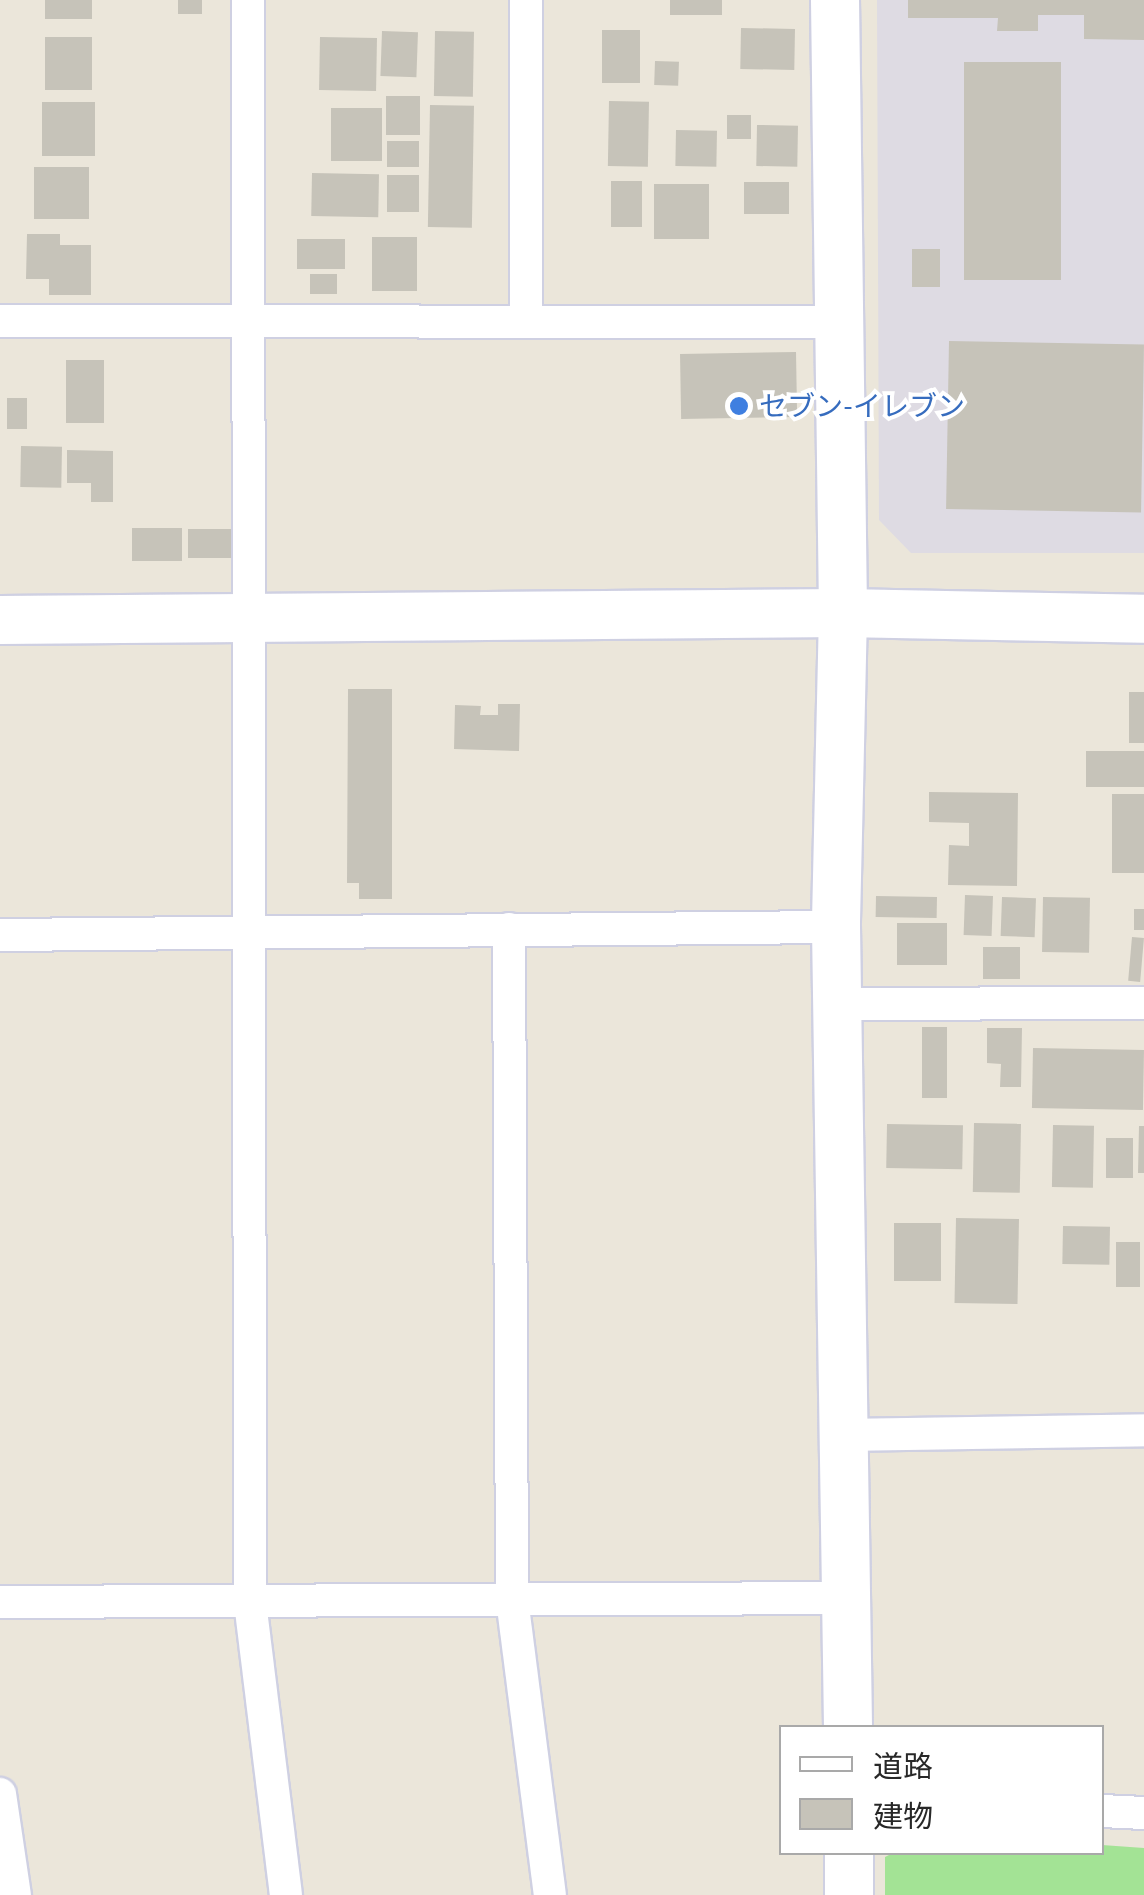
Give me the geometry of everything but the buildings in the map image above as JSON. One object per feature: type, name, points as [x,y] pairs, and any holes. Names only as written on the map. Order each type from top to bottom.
[{"type":"street","points":[[248,0],[250,1602],[286,1895]]},
{"type":"street","points":[[526,0],[526,317]]},
{"type":"street","points":[[835,0],[835,322],[844,614],[836,927],[848,1725]]},
{"type":"street","points":[[0,321],[249,323],[526,317],[835,322]]},
{"type":"street","points":[[0,620],[844,614],[1144,619]]},
{"type":"street","points":[[0,935],[250,929],[836,927]]},
{"type":"street","points":[[509,929],[512,1599],[550,1895]]},
{"type":"street","points":[[839,1004],[1144,1002]]},
{"type":"street","points":[[842,1435],[1144,1430]]},
{"type":"street","points":[[0,1602],[846,1598]]},
{"type":"street","points":[[0,1794],[15,1895]]},
{"type":"street","points":[[1104,1811],[1144,1813]]},
{"type":"street","points":[[849,1855],[849,1895]]},
{"type":"shaded area","points":[[877,0],[1144,0],[1144,553],[911,553],[879,520]]},
{"type":"green space","points":[[1104,1845],[1144,1848],[1144,1895],[885,1895],[885,1857],[1104,1855]]},
{"type":"place","name":"セブン-イレブン","points":[[739,406]]}]
